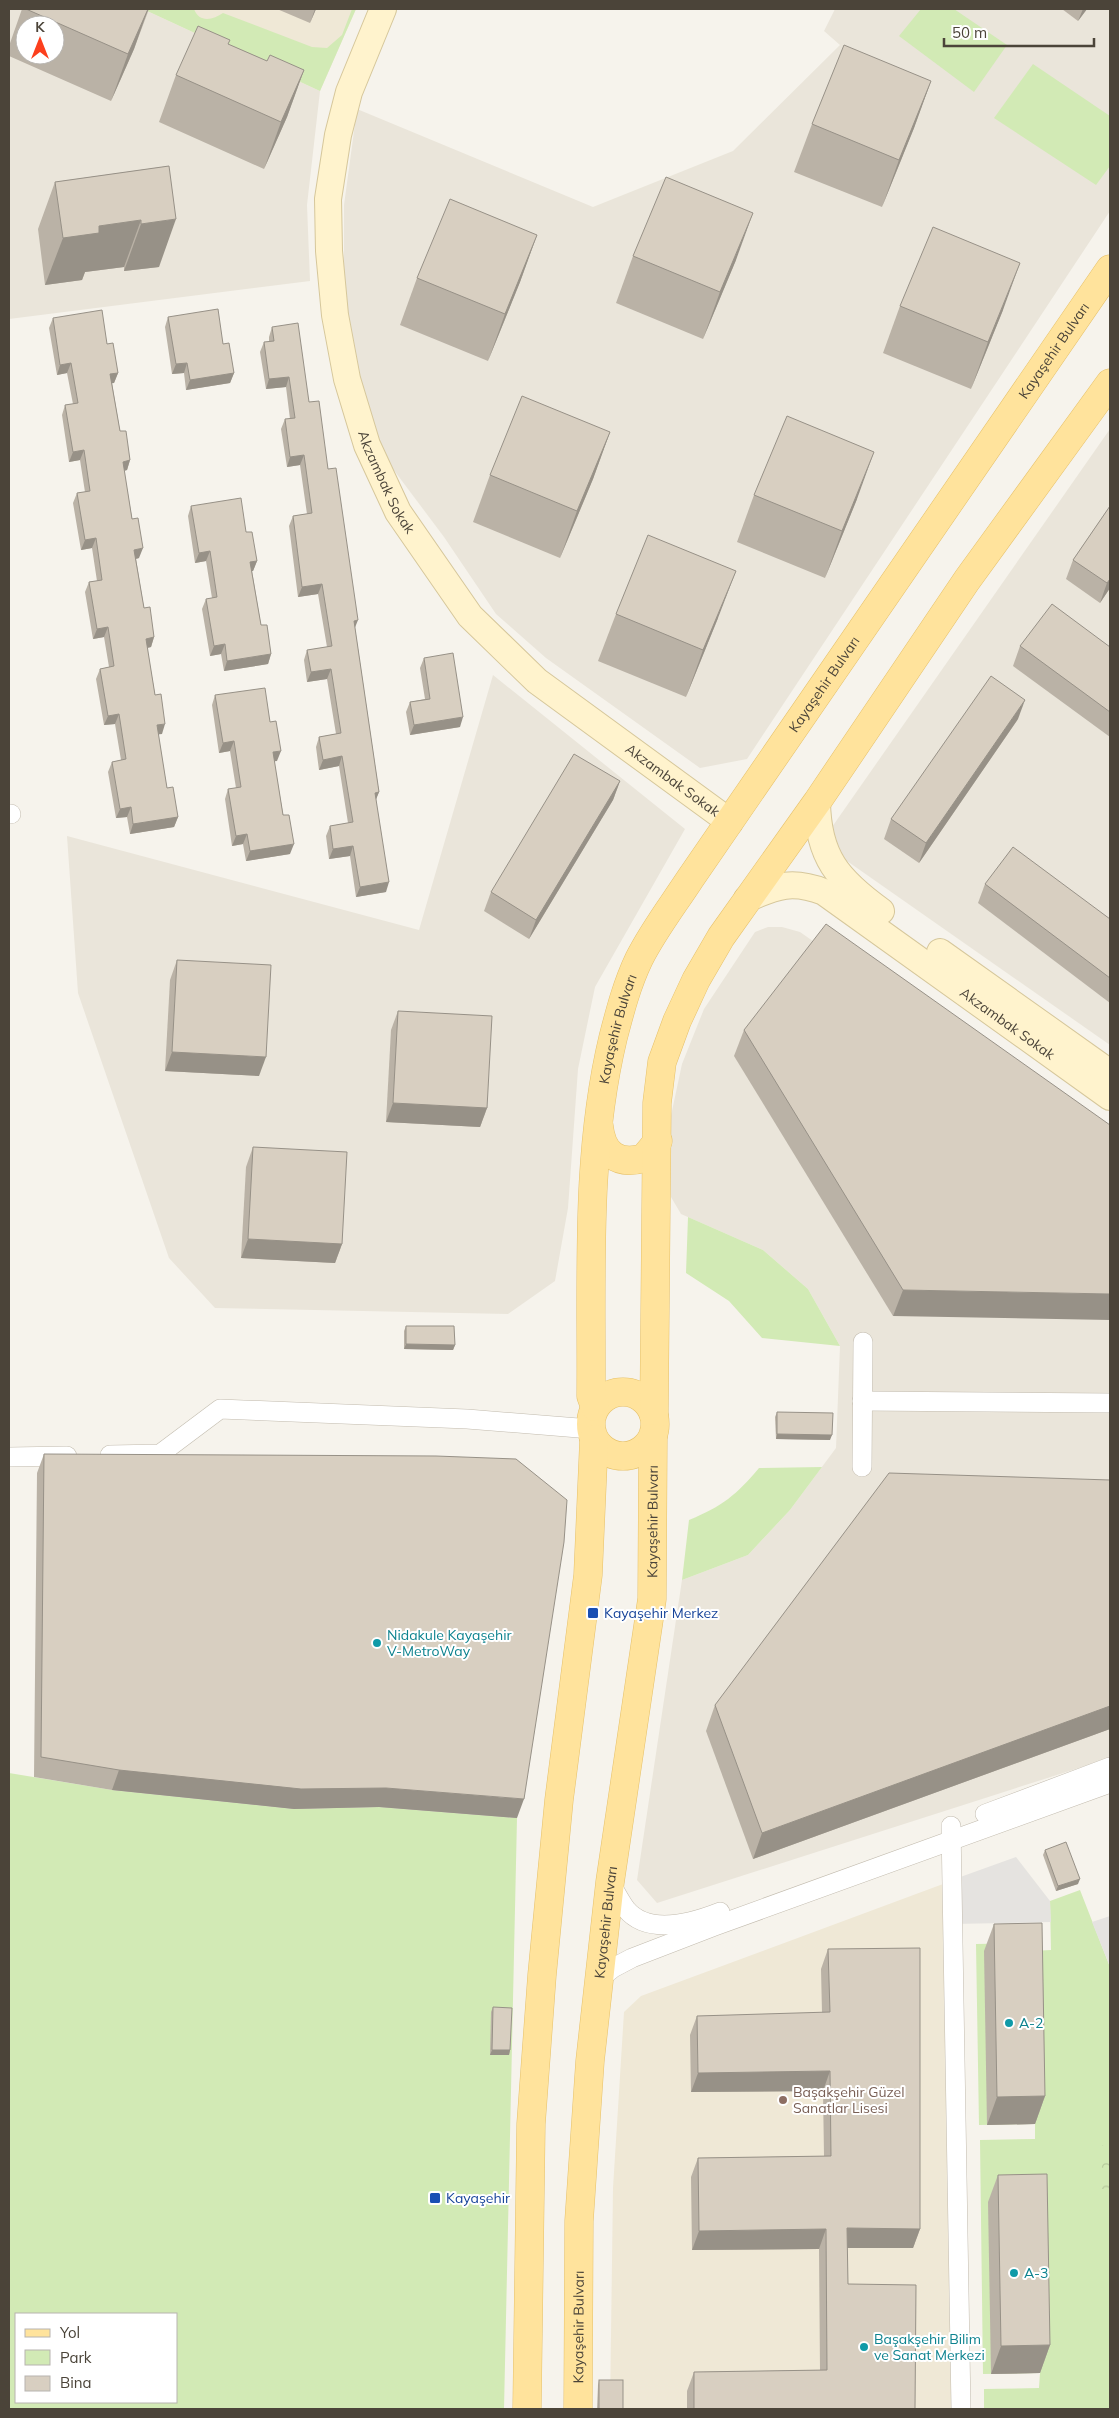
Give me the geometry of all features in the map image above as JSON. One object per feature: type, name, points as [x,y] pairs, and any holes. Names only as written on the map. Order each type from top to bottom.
[{"type":"main road","name":"Kayaşehir Bulvarı","points":[[528,2409],[532,2114],[542,1974],[559,1800],[588,1576],[593,1425],[591,1396],[594,1175],[598,1125],[605,1076],[615,1030],[626,992],[639,959],[658,928],[1110,269]]},
{"type":"main road","name":"Kayaşehir Bulvarı","points":[[578,2409],[579,2221],[598,1980],[610,1882],[652,1598],[657,1103],[662,1062],[677,1021],[696,980],[720,936],[817,802],[967,580],[1110,383]]},
{"type":"main road","name":"Kayaşehir Bulvarı","points":[[598,1125],[601,1141],[606,1150],[624,1160],[644,1158],[658,1141]]},
{"type":"main road","points":[[593,1425],[608,1396],[623,1392],[634,1394],[644,1399],[654,1426]]},
{"type":"main road","name":"Kayaşehir Bulvarı","points":[[593,1425],[600,1447],[619,1456],[639,1453],[654,1426]]},
{"type":"street","name":"Akzambak Sokak","points":[[383,9],[350,92],[338,135],[328,199],[335,315],[347,379],[367,445],[398,512],[470,616],[537,681],[730,822]]},
{"type":"street","name":"Akzambak Sokak","points":[[817,802],[824,849],[834,867],[850,886],[1110,1073]]},
{"type":"street","name":"Akzambak Sokak","points":[[747,899],[769,889],[789,884],[810,886],[824,892],[1110,1097]]},
{"type":"street","points":[[862,1467],[863,1342]]},
{"type":"street","points":[[862,1400],[1110,1403]]},
{"type":"street","points":[[9,1457],[160,1454],[220,1409],[593,1425]]},
{"type":"street","points":[[598,1980],[613,1968],[632,1958],[952,1833],[1110,1767]]},
{"type":"street","points":[[610,1882],[626,1909],[640,1920],[651,1924],[671,1925],[713,1915],[952,1833],[1110,1783]]},
{"type":"street","points":[[952,1833],[961,2409]]},
{"type":"shaded area","points":[[9,9],[143,9],[320,91],[307,205],[310,281],[9,319]]},
{"type":"shaded area","points":[[143,9],[356,9],[320,91]]},
{"type":"shaded area","points":[[835,9],[1110,9],[1110,211],[747,759],[700,768],[546,658],[496,614],[444,537],[390,465],[356,390],[344,306],[344,205],[357,109],[593,207],[733,151],[840,45],[824,31]]},
{"type":"shaded area","points":[[1110,429],[1110,1045],[837,854],[832,827]]},
{"type":"shaded area","points":[[493,675],[685,829],[595,987],[578,1069],[568,1208],[555,1281],[508,1314],[215,1308],[169,1258],[78,993],[67,836],[419,930]]},
{"type":"shaded area","points":[[768,927],[782,927],[800,932],[1110,1149],[1110,1758],[657,1903],[637,1880],[682,1580],[748,1555],[790,1510],[836,1448],[840,1346],[808,1289],[763,1250],[681,1214],[671,1197],[669,1125],[682,1064],[704,1009],[755,932]]},
{"type":"shaded area","points":[[1016,1857],[1050,1901],[1051,1922],[953,1924],[952,1880]]},
{"type":"shaded area","name":"Başakşehir Güzel Sanatlar Lisesi","points":[[943,1884],[952,2409],[610,2409],[613,2188],[624,2012],[641,1996]]},
{"type":"shaded area","points":[[1110,1916],[1110,1967],[1092,1922]]},
{"type":"green space","points":[[143,9],[194,9],[199,17],[207,19],[223,13],[312,47],[327,48],[342,35],[352,9],[356,9],[320,91]]},
{"type":"green space","points":[[921,9],[954,9],[1007,45],[974,92],[899,36]]},
{"type":"green space","points":[[1033,64],[1110,116],[1110,166],[1096,185],[994,118]]},
{"type":"green space","points":[[688,1217],[763,1250],[808,1289],[840,1346],[762,1338],[729,1301],[686,1273]]},
{"type":"green space","points":[[822,1467],[790,1510],[748,1555],[682,1580],[689,1520],[720,1505],[743,1486],[759,1468]]},
{"type":"green space","points":[[9,1773],[112,1790],[294,1809],[379,1807],[517,1818],[504,2409],[9,2409]]},
{"type":"green space","points":[[1080,1890],[1110,1967],[1110,2409],[984,2409],[984,2389],[1039,2388],[1040,2373],[983,2374],[980,2140],[1035,2139],[1035,2124],[979,2125],[976,1944],[1032,1943],[1032,1951],[1051,1950],[1050,1901]]},
{"type":"green space","points":[[1100,2145],[1110,2145],[1110,2189],[1101,2189]]},
{"type":"building","points":[[26,9],[148,9],[128,54],[65,26],[65,15],[40,15]]},
{"type":"building","points":[[198,26],[230,40],[228,44],[267,61],[270,55],[304,70],[281,122],[176,75]]},
{"type":"building","points":[[844,45],[931,81],[899,160],[812,124]]},
{"type":"building","points":[[169,166],[176,219],[141,224],[141,220],[99,226],[99,233],[63,238],[55,182]]},
{"type":"building","points":[[666,177],[753,213],[720,292],[633,256]]},
{"type":"building","points":[[450,199],[537,235],[505,314],[417,278]]},
{"type":"building","points":[[933,227],[1020,263],[988,342],[900,306]]},
{"type":"building","points":[[218,309],[223,344],[229,343],[234,373],[190,380],[187,363],[176,364],[168,317]]},
{"type":"building","points":[[102,310],[107,344],[113,343],[118,373],[110,374],[120,431],[126,431],[130,460],[123,462],[132,519],[138,518],[143,548],[134,550],[144,608],[150,607],[154,637],[146,639],[155,695],[161,694],[165,724],[157,725],[167,788],[173,787],[178,817],[133,824],[131,807],[120,809],[112,762],[126,759],[119,714],[108,716],[100,669],[114,666],[108,627],[97,629],[89,582],[102,580],[96,538],[85,540],[77,493],[90,491],[84,450],[73,452],[65,405],[78,403],[71,363],[60,365],[53,318]]},
{"type":"building","points":[[298,323],[309,402],[319,401],[328,469],[336,468],[358,620],[354,621],[379,792],[375,793],[389,882],[360,887],[353,846],[333,849],[330,826],[353,822],[342,756],[323,760],[319,737],[341,733],[331,669],[311,672],[307,650],[332,646],[322,584],[302,587],[293,516],[312,513],[304,455],[290,457],[285,419],[295,418],[289,377],[269,379],[264,342],[274,341],[272,327]]},
{"type":"building","points":[[522,396],[610,432],[577,511],[490,475]]},
{"type":"building","points":[[787,416],[874,452],[842,531],[754,495]]},
{"type":"building","points":[[241,498],[246,532],[252,532],[257,561],[250,562],[261,625],[267,625],[271,654],[227,661],[225,644],[214,646],[206,599],[217,597],[210,551],[199,553],[191,506]]},
{"type":"building","points":[[1110,506],[1110,579],[1107,583],[1073,560]]},
{"type":"building","points":[[648,535],[736,571],[703,650],[616,614]]},
{"type":"building","points":[[1052,604],[1110,647],[1110,712],[1020,646]]},
{"type":"building","points":[[453,653],[463,717],[414,725],[410,702],[430,699],[424,658]]},
{"type":"building","points":[[991,676],[1025,700],[926,843],[891,819]]},
{"type":"building","points":[[265,688],[270,722],[276,721],[281,751],[273,752],[283,815],[289,815],[294,844],[250,851],[247,834],[236,836],[228,789],[241,787],[234,741],[223,743],[215,695]]},
{"type":"building","points":[[574,754],[620,781],[536,920],[491,892]]},
{"type":"building","points":[[1013,847],[1110,919],[1110,978],[985,884]]},
{"type":"building","points":[[826,924],[1110,1125],[1110,1294],[903,1290],[744,1030]]},
{"type":"building","points":[[177,960],[271,965],[266,1057],[172,1052]]},
{"type":"building","points":[[398,1011],[492,1016],[487,1108],[393,1103]]},
{"type":"building","points":[[253,1147],[347,1152],[342,1244],[248,1239]]},
{"type":"building","points":[[406,1326],[454,1326],[455,1345],[406,1344]]},
{"type":"building","points":[[777,1412],[833,1413],[832,1435],[777,1434]]},
{"type":"building","name":"Nidakule Kayaşehir V-MetroWay","points":[[44,1454],[436,1456],[516,1459],[567,1500],[564,1542],[524,1799],[386,1788],[301,1789],[119,1770],[41,1757]]},
{"type":"building","points":[[889,1473],[1110,1480],[1110,1706],[762,1833],[715,1705]]},
{"type":"building","points":[[1066,1842],[1080,1879],[1058,1886],[1045,1850]]},
{"type":"building","name":"A-2","points":[[1042,1923],[1045,2096],[997,2097],[994,1924]]},
{"type":"building","points":[[920,1948],[920,2229],[847,2228],[848,2284],[916,2285],[915,2409],[694,2409],[694,2372],[827,2370],[826,2229],[699,2231],[698,2158],[831,2156],[830,2071],[698,2073],[697,2016],[830,2012],[828,1949]]},
{"type":"building","points":[[493,2007],[512,2008],[510,2050],[492,2050]]},
{"type":"building","name":"A-3","points":[[1047,2174],[1050,2345],[1001,2346],[998,2175]]},
{"type":"building","points":[[599,2380],[623,2380],[623,2409],[599,2409]]},
{"type":"place","name":"Kayaşehir Merkez","points":[[593,1613]]},
{"type":"place","name":"Nidakule Kayaşehir V-MetroWay","points":[[377,1643]]},
{"type":"place","name":"A-2","points":[[1009,2023]]},
{"type":"place","name":"Başakşehir Güzel Sanatlar Lisesi","points":[[783,2100]]},
{"type":"place","name":"Kayaşehir","points":[[435,2198]]},
{"type":"place","name":"A-3","points":[[1014,2273]]},
{"type":"place","name":"Başakşehir Bilim ve Sanat Merkezi","points":[[864,2347]]}]
